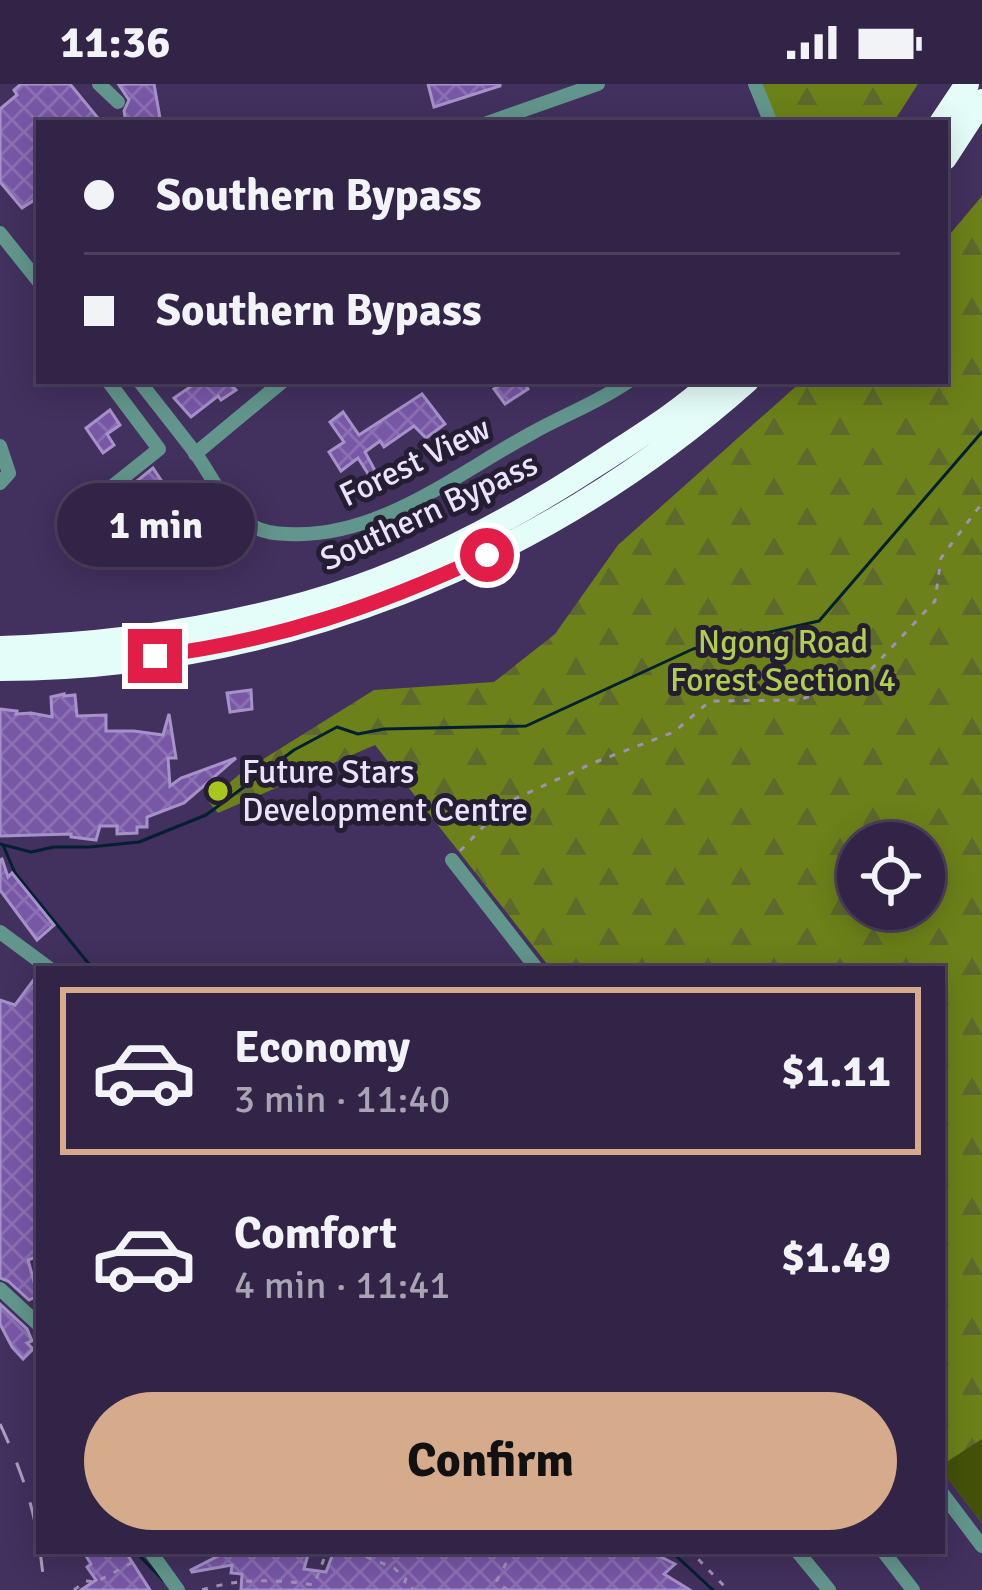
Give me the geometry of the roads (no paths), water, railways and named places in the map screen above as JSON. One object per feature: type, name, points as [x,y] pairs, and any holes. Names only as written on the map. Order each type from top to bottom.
[{"type":"highway","points":[[943,120],[967,84]]},
{"type":"highway","points":[[948,153],[982,101]]},
{"type":"highway","name":"Southern Bypass","points":[[0,648],[115,642],[177,632],[355,588],[456,543],[564,486],[709,384]]},
{"type":"highway","name":"Southern Bypass","points":[[0,669],[119,662],[232,644],[312,625],[422,586],[518,539],[626,477],[744,384]]},
{"type":"street","points":[[98,84],[118,102]]},
{"type":"street","points":[[496,120],[598,84]]},
{"type":"street","points":[[755,84],[770,120]]},
{"type":"street","points":[[0,233],[36,278]]},
{"type":"street","points":[[110,384],[159,449],[114,485]]},
{"type":"street","name":"Forest View","points":[[141,384],[237,515],[274,533],[318,533],[372,521],[625,384]]},
{"type":"street","points":[[196,454],[279,384]]},
{"type":"street","points":[[0,446],[9,473],[0,483]]},
{"type":"street","points":[[452,860],[535,966]]},
{"type":"street","points":[[0,932],[46,966]]},
{"type":"street","points":[[0,1289],[36,1322]]},
{"type":"street","points":[[945,1497],[982,1546]]},
{"type":"street","points":[[152,1554],[178,1590]]},
{"type":"street","points":[[799,1554],[829,1590]]},
{"type":"street","points":[[886,1554],[913,1590]]},
{"type":"waterway","points":[[0,844],[31,852],[139,842],[206,815],[294,750],[337,727],[358,734],[384,729],[526,726],[693,649],[819,621],[982,432]]},
{"type":"waterway","points":[[3,845],[15,873],[91,966]]},
{"type":"waterway","points":[[138,1554],[163,1580]]},
{"type":"waterway","points":[[674,1554],[713,1590]]},
{"type":"railway","points":[[0,1424],[36,1529]]},
{"type":"railway","points":[[40,1554],[45,1590]]},
{"type":"place","name":"Future Stars Development Centre","points":[[218,791]]},
{"type":"park label","name":"Ngong Road Forest Section 4","points":[[783,661]]}]
